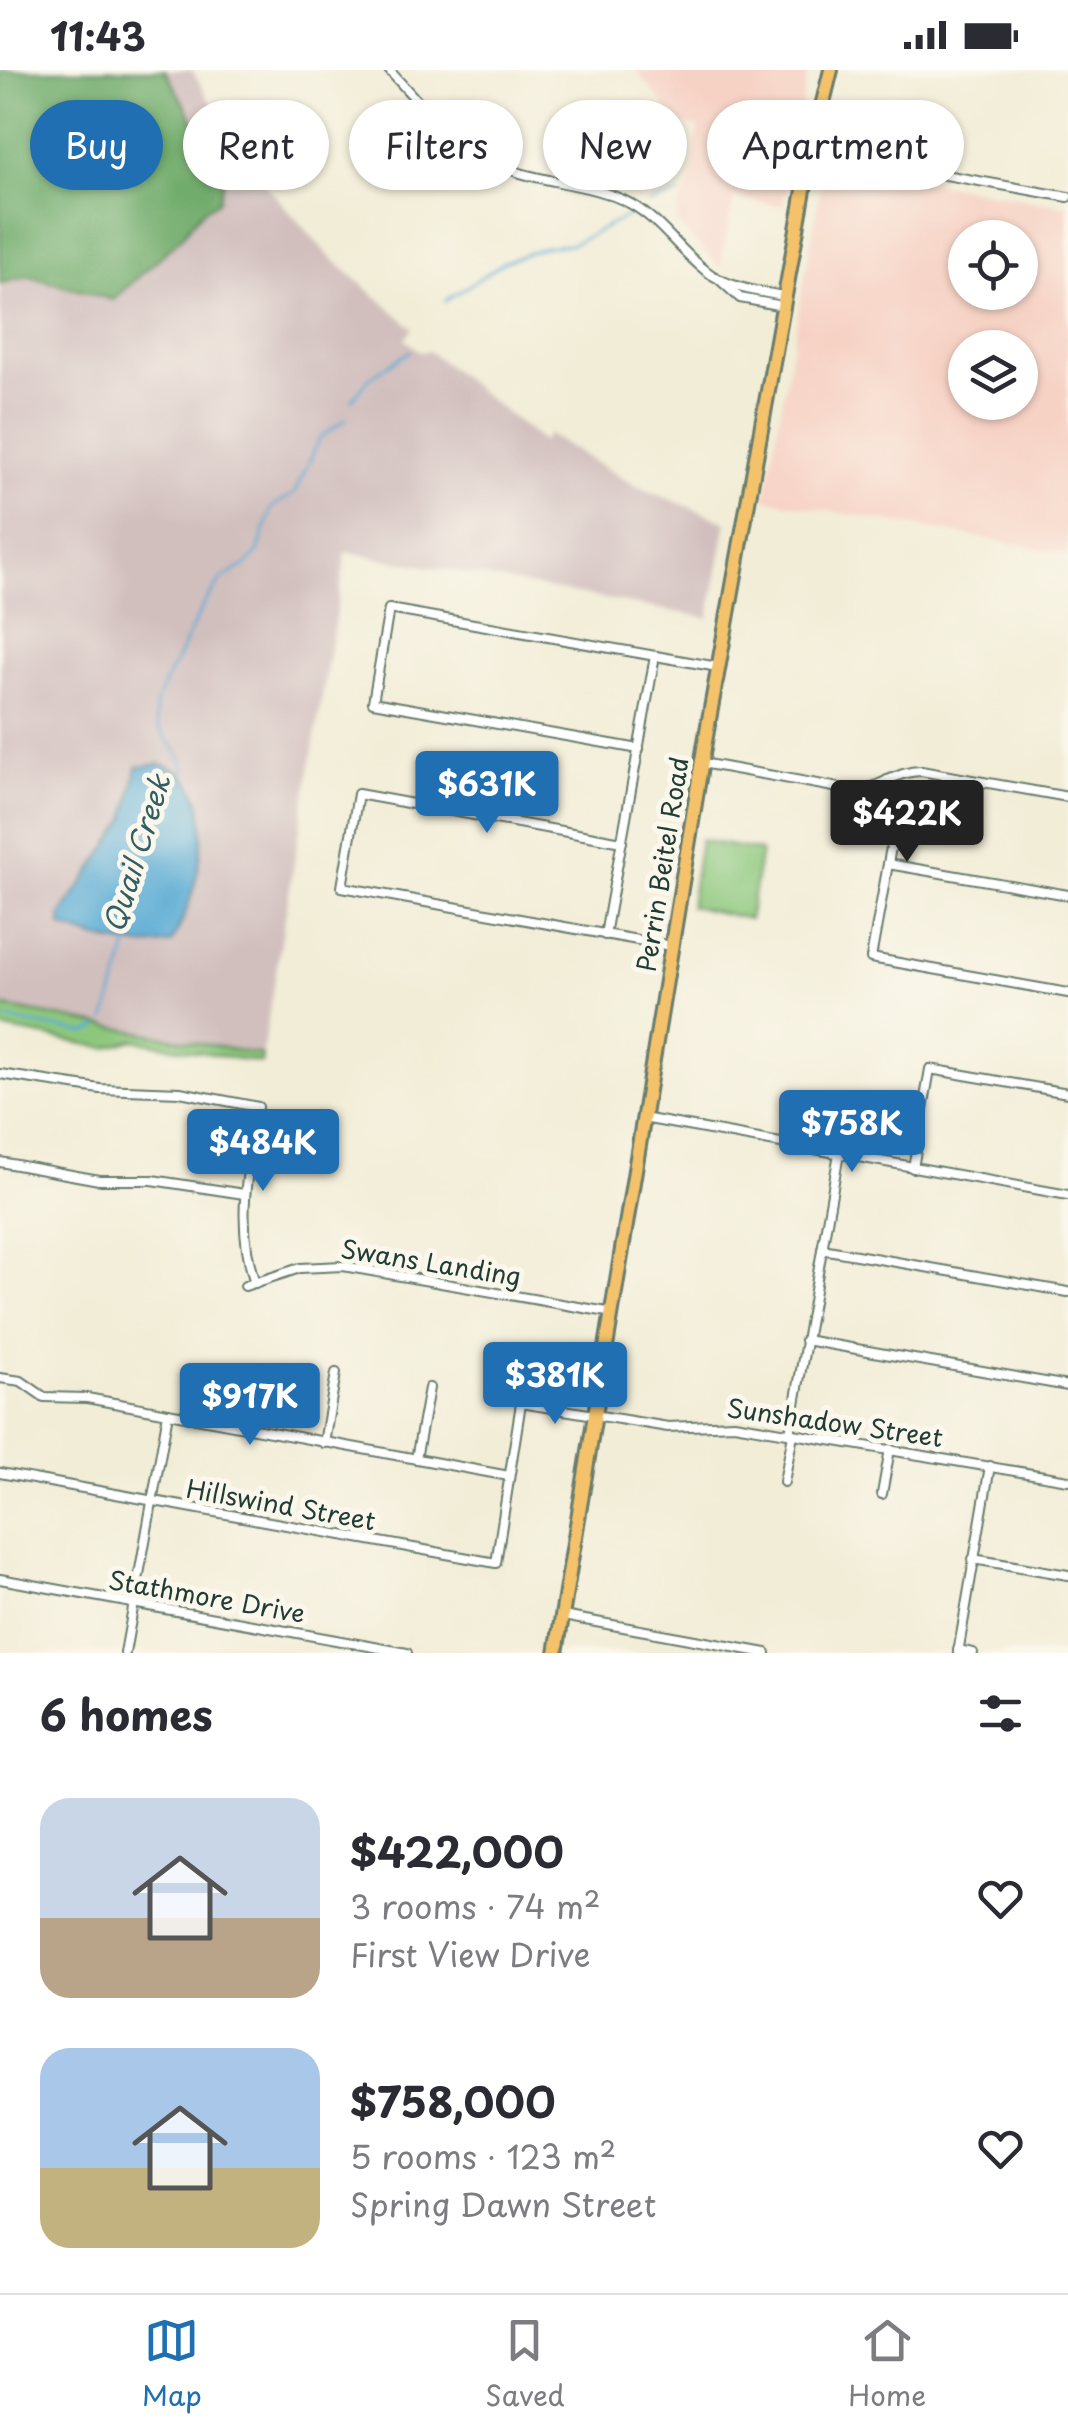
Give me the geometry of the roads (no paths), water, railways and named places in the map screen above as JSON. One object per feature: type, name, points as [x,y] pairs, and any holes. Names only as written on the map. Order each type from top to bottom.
[{"type":"main road","name":"Perrin Beitel Road","points":[[821,100],[826,75]]},
{"type":"main road","name":"Perrin Beitel Road","points":[[556,1653],[718,667],[804,190]]},
{"type":"street","points":[[389,70],[449,134],[474,153],[520,173],[572,183],[630,204],[662,226],[703,270],[740,298],[783,301]]},
{"type":"street","points":[[964,178],[1068,197]]},
{"type":"street","points":[[638,749],[373,702],[389,608],[718,667]]},
{"type":"street","points":[[606,935],[655,656]]},
{"type":"street","points":[[702,763],[850,790],[867,790],[905,771],[921,771],[1068,797]]},
{"type":"street","points":[[888,780],[898,801],[871,958],[1068,993]]},
{"type":"street","points":[[622,842],[358,794],[342,888],[671,946]]},
{"type":"street","points":[[888,864],[1068,895]]},
{"type":"street","points":[[913,1168],[930,1069],[1068,1093]]},
{"type":"street","points":[[0,1073],[100,1089],[180,1092],[258,1107],[244,1194],[152,1180],[98,1180],[0,1162]]},
{"type":"street","points":[[643,1118],[1068,1195]]},
{"type":"street","points":[[784,1482],[839,1153]]},
{"type":"street","name":"Swans Landing","points":[[244,1194],[242,1230],[250,1285],[300,1268],[343,1266],[612,1313]]},
{"type":"street","points":[[822,1249],[1068,1292]]},
{"type":"street","points":[[805,1340],[1068,1386]]},
{"type":"street","points":[[324,1443],[336,1374]]},
{"type":"street","points":[[0,1378],[21,1381],[53,1399],[87,1398],[509,1476]]},
{"type":"street","points":[[416,1459],[429,1388]]},
{"type":"street","name":"Sunshadow Street","points":[[509,1476],[521,1403],[668,1427],[734,1424],[1068,1480]]},
{"type":"street","points":[[125,1653],[168,1413]]},
{"type":"street","points":[[882,1494],[890,1449]]},
{"type":"street","points":[[973,1653],[958,1652],[990,1466]]},
{"type":"street","name":"Hillswind Street","points":[[0,1473],[496,1564],[509,1476]]},
{"type":"street","points":[[973,1558],[1068,1575]]},
{"type":"street","name":"Stathmore Drive","points":[[0,1579],[406,1653]]},
{"type":"street","points":[[563,1616],[766,1653]]},
{"type":"water","points":[[160,764],[182,775],[196,793],[202,817],[197,872],[190,900],[171,943],[115,942],[61,926],[62,914],[126,819],[137,767]]},
{"type":"waterway","name":"Quail Creek","points":[[649,203],[680,194]]},
{"type":"waterway","name":"Quail Creek","points":[[445,301],[504,262],[544,247],[572,244],[632,214]]},
{"type":"waterway","name":"Quail Creek","points":[[352,400],[369,378],[410,351]]},
{"type":"waterway","name":"Quail Creek","points":[[158,697],[205,602],[223,578],[247,564],[258,552],[272,507],[294,494],[320,438],[346,419]]},
{"type":"waterway","name":"Quail Creek","points":[[156,701],[158,724],[179,755],[184,774]]},
{"type":"waterway","name":"Quail Creek","points":[[105,1020],[129,943]]},
{"type":"waterway","name":"Quail Creek","points":[[0,1018],[86,1033],[99,1027]]}]
